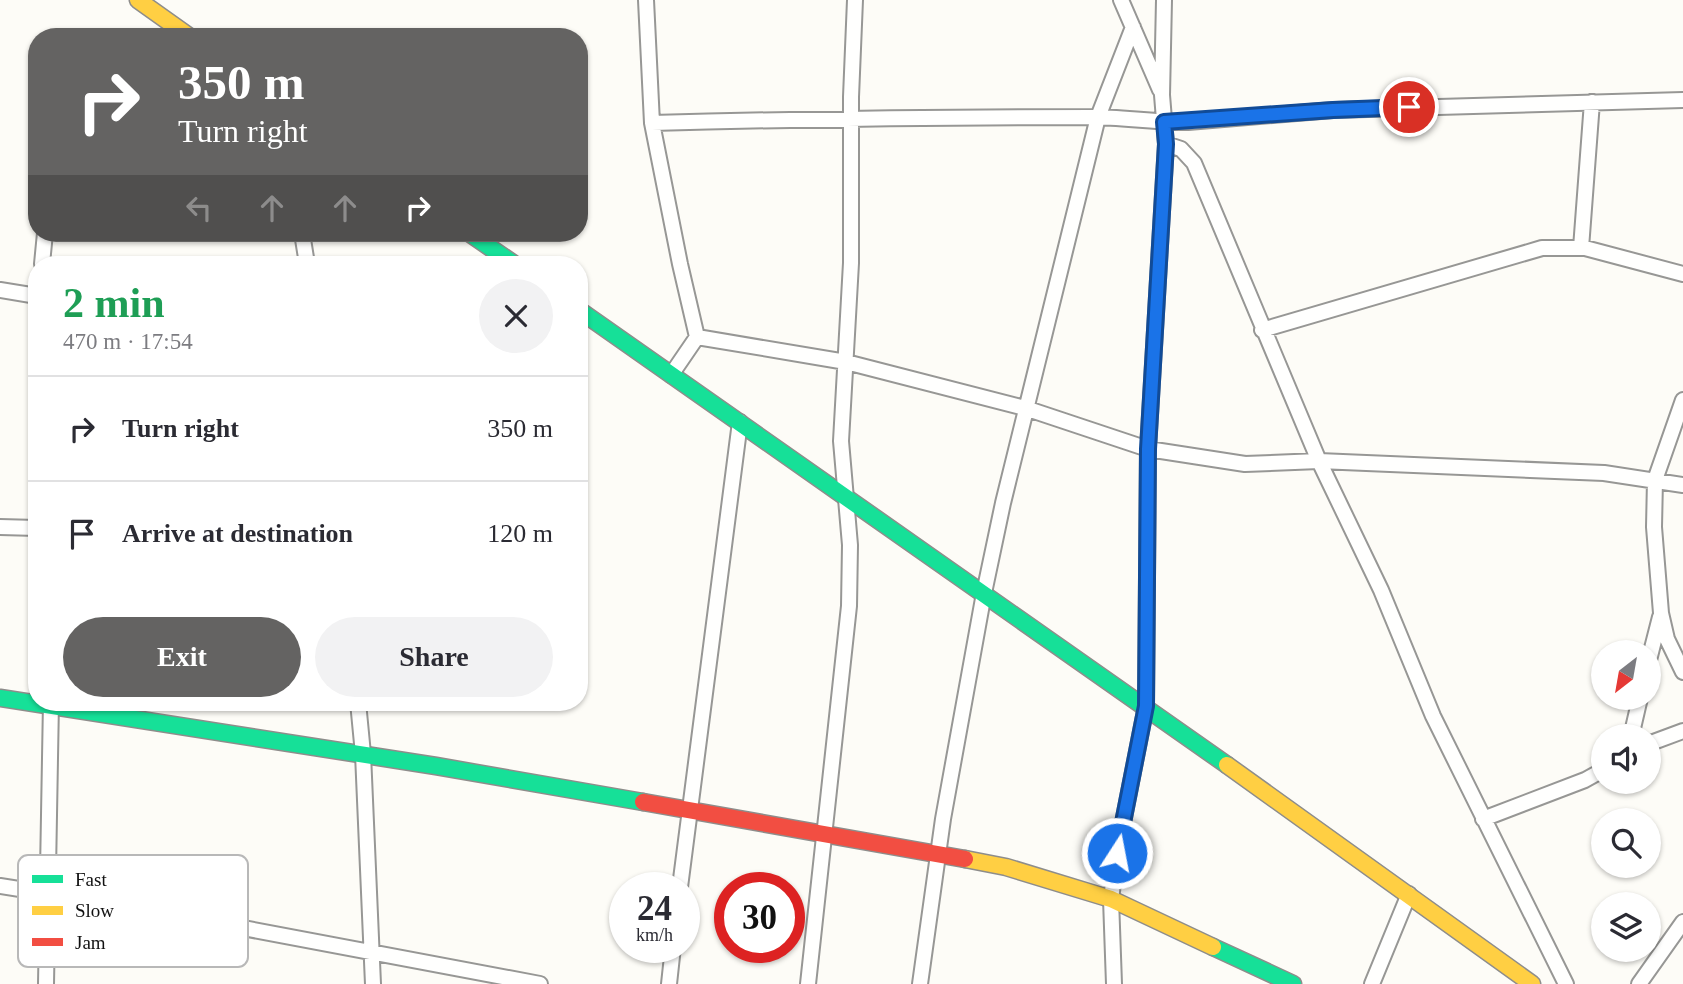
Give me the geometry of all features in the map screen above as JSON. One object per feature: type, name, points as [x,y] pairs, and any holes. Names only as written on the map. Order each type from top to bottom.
[{"type":"main road","points":[[138,0],[177,28]]},
{"type":"main road","points":[[482,242],[502,256]]},
{"type":"main road","points":[[588,316],[1146,706],[1532,984]]},
{"type":"main road","points":[[0,698],[28,701]]},
{"type":"main road","points":[[95,711],[689,809],[1006,867],[1111,899],[1293,984]]},
{"type":"street","points":[[638,0],[660,0]]},
{"type":"street","points":[[646,0],[652,123],[697,337],[671,374]]},
{"type":"street","points":[[808,984],[849,606],[850,545],[841,441],[851,263],[855,0]]},
{"type":"street","points":[[1121,0],[1162,95]]},
{"type":"street","points":[[1114,984],[1111,899],[1117,853],[1146,706],[1148,449],[1166,144],[1162,95],[1164,0]]},
{"type":"street","points":[[920,984],[938,854],[984,593],[1026,408],[1098,117],[1133,27]]},
{"type":"street","points":[[652,123],[852,117],[1098,117],[1164,122],[1333,110],[1683,100]]},
{"type":"street","points":[[1581,248],[1592,102]]},
{"type":"street","points":[[1166,144],[1181,149],[1194,163],[1262,330],[1319,461],[1381,590],[1433,716],[1566,984]]},
{"type":"street","points":[[1262,330],[1542,248],[1581,248],[1615,254],[1683,274]]},
{"type":"street","points":[[0,290],[28,295]]},
{"type":"street","points":[[697,337],[846,362],[1026,408],[1148,449],[1245,464],[1319,461],[1604,473],[1683,485]]},
{"type":"street","points":[[1683,400],[1655,480],[1654,527],[1661,613],[1667,639],[1683,672]]},
{"type":"street","points":[[682,872],[740,422]]},
{"type":"street","points":[[0,527],[28,528]]},
{"type":"street","points":[[1654,640],[1661,613]]},
{"type":"street","points":[[48,855],[51,711]]},
{"type":"street","points":[[359,711],[373,984]]},
{"type":"street","points":[[1661,739],[1683,730]]},
{"type":"street","points":[[1483,819],[1591,777]]},
{"type":"street","points":[[0,887],[18,890]]},
{"type":"street","points":[[1372,984],[1409,894]]},
{"type":"street","points":[[1639,984],[1683,922]]},
{"type":"street","points":[[248,929],[540,984]]},
{"type":"street","points":[[669,984],[671,963]]},
{"type":"traffic: fast","points":[[482,242],[502,256]]},
{"type":"traffic: fast","points":[[588,316],[1227,765]]},
{"type":"traffic: fast","points":[[0,698],[28,702]]},
{"type":"traffic: fast","points":[[83,711],[436,766],[643,802]]},
{"type":"traffic: fast","points":[[1213,947],[1293,984]]},
{"type":"traffic: slow","points":[[138,0],[177,28]]},
{"type":"traffic: slow","points":[[1227,765],[1532,984]]},
{"type":"traffic: slow","points":[[965,859],[1006,867],[1111,899],[1213,947]]},
{"type":"traffic: jam","points":[[643,802],[965,859]]},
{"type":"route","points":[[1117,853],[1146,706],[1148,449],[1166,144],[1164,122],[1409,107]]}]
